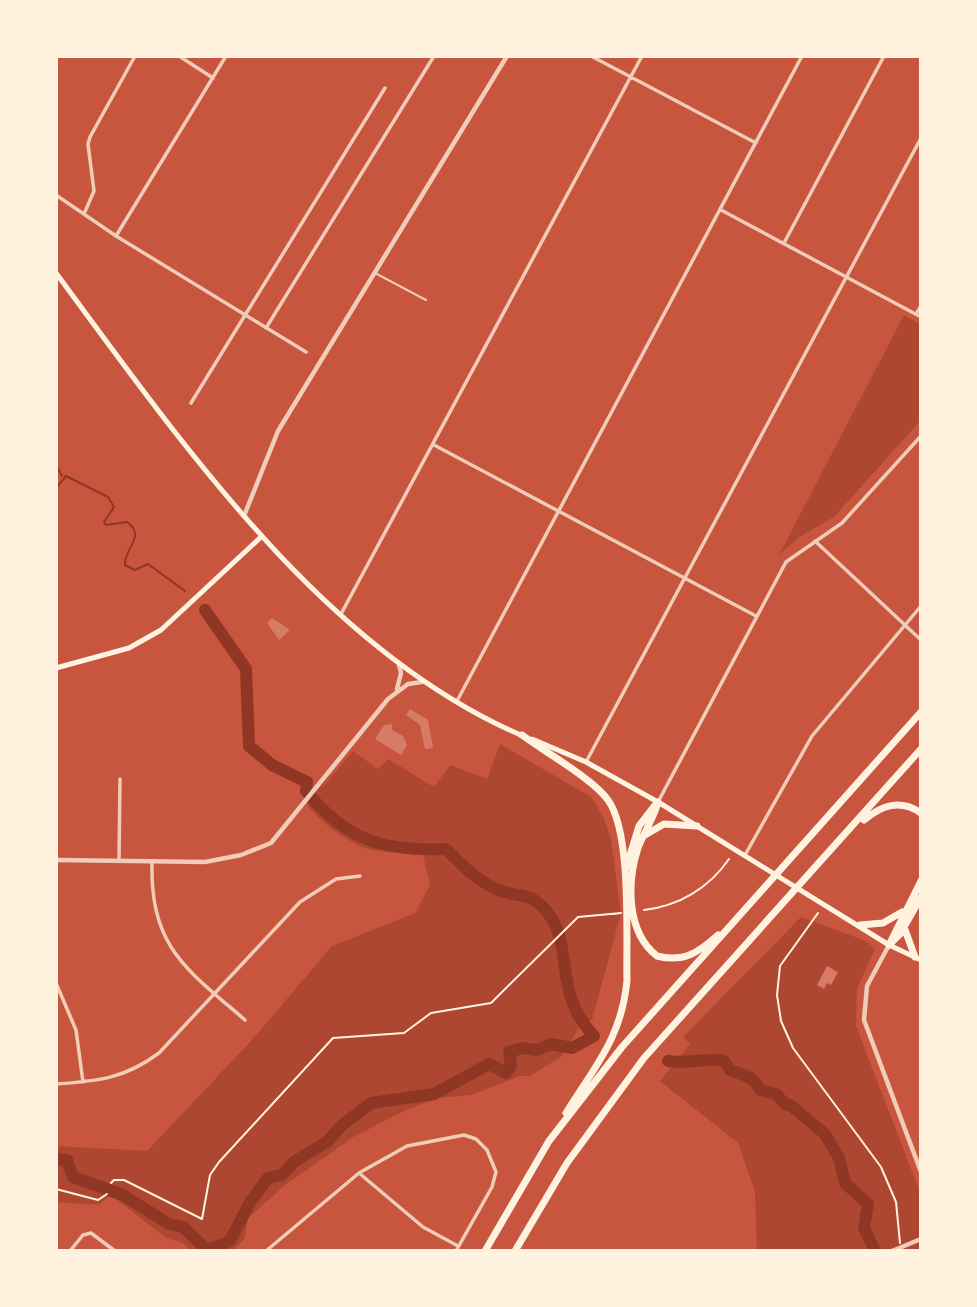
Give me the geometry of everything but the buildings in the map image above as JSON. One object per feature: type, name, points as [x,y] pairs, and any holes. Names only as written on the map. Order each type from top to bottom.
[{"type":"highway","points":[[550,1142],[622,1048],[921,712]]},
{"type":"highway","points":[[485,1251],[602,1060],[621,1018],[627,981],[620,825],[608,800],[590,782],[522,735]]},
{"type":"highway","points":[[515,1251],[567,1163],[643,1058],[921,749]]},
{"type":"highway","points":[[658,802],[642,838],[634,869],[633,909],[643,943],[657,956],[681,959],[693,956],[744,911]]},
{"type":"highway","points":[[624,879],[639,826],[658,802]]},
{"type":"highway","points":[[849,831],[887,805],[904,805],[921,813]]},
{"type":"highway","points":[[642,838],[664,824],[697,826]]},
{"type":"highway","points":[[889,945],[921,881]]},
{"type":"highway","points":[[889,945],[921,897]]},
{"type":"highway","points":[[860,925],[883,923],[905,909]]},
{"type":"highway","points":[[904,926],[918,959]]},
{"type":"main road","points":[[56,273],[243,517],[341,614],[399,665],[456,703],[586,762],[658,802],[889,945],[918,959]]},
{"type":"main road","points":[[56,668],[129,648],[161,630],[261,537]]},
{"type":"street","points":[[84,214],[94,191],[88,144],[90,137],[135,56]]},
{"type":"street","points":[[179,56],[212,78]]},
{"type":"street","points":[[116,236],[226,56]]},
{"type":"street","points":[[266,328],[434,56]]},
{"type":"street","points":[[243,517],[278,431],[507,56]]},
{"type":"street","points":[[591,56],[756,143]]},
{"type":"street","points":[[341,614],[642,56]]},
{"type":"street","points":[[456,703],[802,56]]},
{"type":"street","points":[[784,243],[884,56]]},
{"type":"street","points":[[191,403],[385,88]]},
{"type":"street","points":[[586,762],[921,138]]},
{"type":"street","points":[[56,195],[116,236],[306,352]]},
{"type":"street","points":[[721,210],[919,316],[921,306]]},
{"type":"street","points":[[658,802],[786,562],[851,514],[921,436]]},
{"type":"street","points":[[434,444],[756,617]]},
{"type":"street","points":[[815,541],[921,640]]},
{"type":"street","points":[[744,856],[812,736],[921,606]]},
{"type":"street","points":[[397,690],[401,673],[399,665]]},
{"type":"street","points":[[56,860],[205,862],[257,850],[281,834],[316,787],[397,690],[412,682],[422,682]]},
{"type":"street","points":[[119,860],[120,779]]},
{"type":"street","points":[[152,861],[151,883],[161,933],[184,966],[245,1020]]},
{"type":"street","points":[[56,1084],[114,1078],[136,1070],[159,1053],[300,902],[336,879],[360,876]]},
{"type":"street","points":[[889,945],[867,986],[864,1020],[921,1172]]},
{"type":"street","points":[[56,983],[76,1030],[83,1082]]},
{"type":"street","points":[[266,1251],[359,1173],[407,1146],[464,1135],[476,1139],[494,1161],[495,1182],[457,1249],[423,1227],[359,1173]]},
{"type":"street","points":[[70,1251],[83,1235],[91,1233],[115,1251]]},
{"type":"street","points":[[892,1251],[921,1239]]},
{"type":"lane","points":[[374,272],[426,300]]},
{"type":"path","points":[[644,910],[665,908],[703,888],[715,879],[729,859]]},
{"type":"path","points":[[111,1183],[114,1180],[124,1180],[202,1219],[211,1175],[219,1162],[333,1038],[404,1032],[431,1013],[491,1003],[570,925],[586,914],[621,913],[613,914]]},
{"type":"path","points":[[818,913],[780,966],[777,995],[781,1021],[793,1048],[852,1125],[886,1177],[896,1202],[900,1248]]},
{"type":"path","points":[[56,1189],[98,1200],[107,1194]]},
{"type":"shaded area","points":[[904,315],[921,325],[921,420],[834,517],[801,536],[779,555]]},
{"type":"shaded area","points":[[500,744],[591,797],[603,816],[611,839],[621,913],[592,1020],[583,1021],[562,1056],[530,1076],[520,1076],[471,1095],[438,1098],[406,1110],[353,1137],[284,1186],[248,1218],[244,1240],[232,1251],[192,1251],[183,1243],[166,1238],[111,1195],[99,1205],[56,1202],[56,1146],[147,1151],[251,1041],[332,946],[415,913],[430,885],[423,855],[362,847],[323,822],[306,800],[347,748],[320,790],[353,751],[378,769],[388,759],[434,787],[450,765],[487,779]]},
{"type":"shaded area","points":[[801,917],[866,941],[875,949],[857,989],[856,1026],[921,1195],[921,1251],[757,1251],[755,1192],[738,1143],[660,1081],[690,1044],[683,1037]]},
{"type":"waterway","points":[[56,465],[62,476]]},
{"type":"waterway","points":[[56,488],[66,476],[108,497],[114,507],[104,522],[106,525],[127,522],[135,533],[125,565],[135,570],[148,564],[185,591]]},
{"type":"waterway","points":[[56,1159],[67,1160],[73,1177],[123,1195],[169,1224],[183,1227],[207,1250],[230,1241],[250,1202],[268,1178],[282,1175],[294,1162],[328,1141],[341,1126],[371,1103],[434,1094],[489,1064],[506,1073],[511,1065],[509,1052],[522,1048],[537,1050],[551,1044],[572,1048],[594,1036],[581,1020],[573,1003],[561,942],[556,927],[542,906],[530,898],[504,892],[482,881],[446,849],[385,845],[352,832],[321,808],[306,791],[307,782],[272,765],[249,746],[246,669],[205,610]]},
{"type":"waterway","points":[[668,1061],[724,1061],[730,1070],[751,1079],[760,1090],[776,1094],[825,1134],[839,1158],[845,1183],[868,1204],[864,1228],[875,1251]]}]
